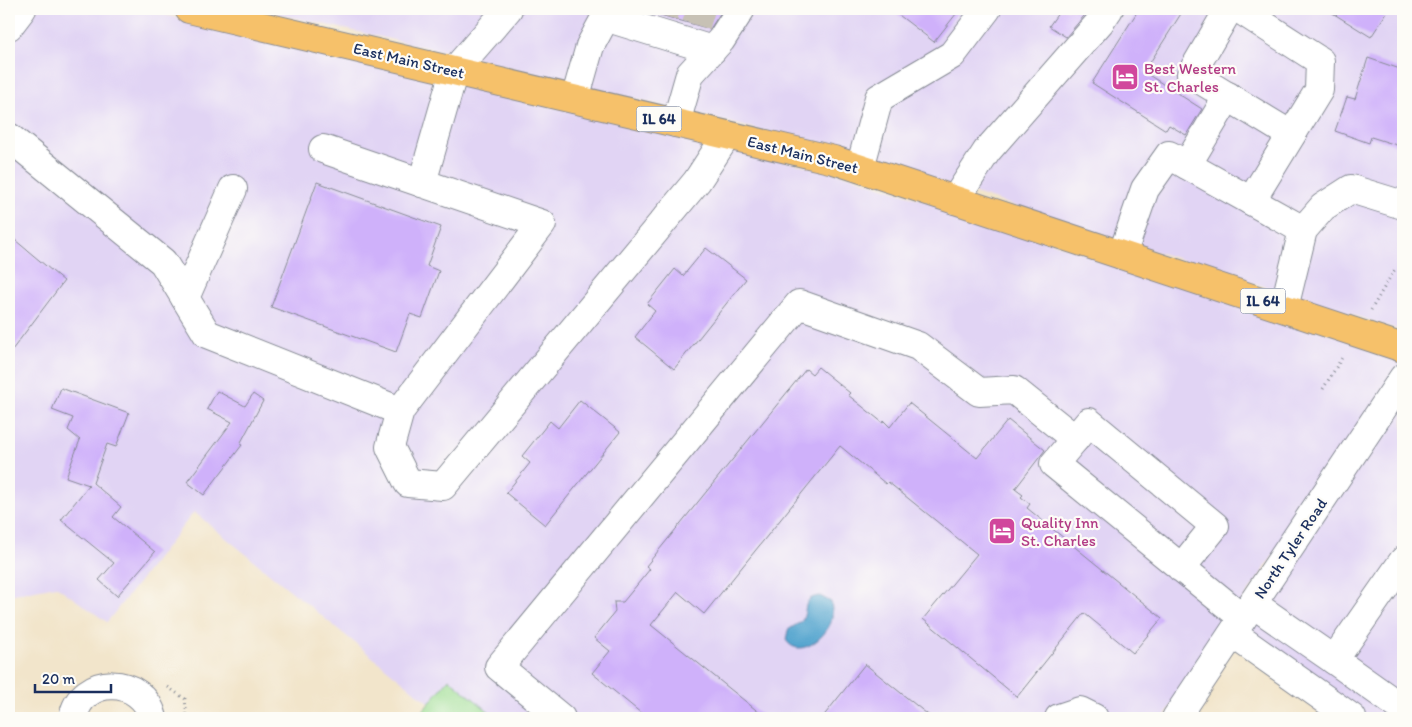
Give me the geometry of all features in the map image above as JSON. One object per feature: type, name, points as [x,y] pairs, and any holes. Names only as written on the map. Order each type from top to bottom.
[{"type":"main road","name":"East Main Street","points":[[189,9],[834,160],[1403,348]]},
{"type":"street","points":[[9,26],[22,9]]},
{"type":"street","points":[[422,183],[454,71],[508,9]]},
{"type":"street","points":[[575,99],[590,46],[608,13],[662,25],[700,39],[721,40],[741,9]]},
{"type":"street","points":[[860,168],[879,98],[952,55],[988,9]]},
{"type":"street","points":[[955,200],[987,151],[1100,22],[1109,9]]},
{"type":"street","points":[[1229,9],[1191,74],[1291,135]]},
{"type":"street","points":[[1239,9],[1320,62],[1319,90],[1251,201]]},
{"type":"street","points":[[676,123],[700,39]]},
{"type":"street","points":[[1187,165],[1228,96]]},
{"type":"street","points":[[323,150],[542,224],[400,411],[390,447],[408,483],[443,486],[697,181],[727,135]]},
{"type":"street","points":[[9,136],[163,262],[207,334],[400,411]]},
{"type":"street","points":[[1122,255],[1144,189],[1170,155],[1303,230]]},
{"type":"street","points":[[185,298],[233,189]]},
{"type":"street","points":[[1284,308],[1303,230],[1323,207],[1351,189],[1403,205]]},
{"type":"street","points":[[561,718],[499,667],[799,304],[918,346],[979,392],[1014,390],[1075,439]]},
{"type":"street","name":"North Tyler Road","points":[[1176,718],[1403,378]]},
{"type":"street","points":[[1181,568],[1215,526],[1089,422],[1054,464],[1243,619],[1352,718]]},
{"type":"street","points":[[1334,660],[1403,561]]},
{"type":"street","points":[[1243,619],[1334,660],[1403,709]]},
{"type":"street","points":[[73,718],[74,712],[81,700],[92,690],[106,686],[120,686],[133,690],[144,699],[151,711],[152,718]]},
{"type":"street","points":[[1059,718],[1080,711],[1094,718]]},
{"type":"shaded area","points":[[37,9],[140,9],[853,177],[1403,358],[1403,365],[1163,718],[497,718],[449,679],[429,703],[194,512],[107,622],[56,586],[9,595],[9,45]]},
{"type":"shaded area","points":[[255,9],[1403,9],[1403,331],[844,151],[470,57]]},
{"type":"shaded area","points":[[1403,383],[1403,718],[1368,718],[1243,631]]},
{"type":"green space","points":[[449,679],[497,718],[417,718]]},
{"type":"water","points":[[820,596],[831,602],[832,617],[828,628],[818,640],[811,644],[798,648],[791,646],[786,640],[788,630],[802,621],[806,605],[810,599]]},
{"type":"building","points":[[661,9],[723,9],[710,29],[660,15]]},
{"type":"building","points":[[891,9],[960,9],[934,42]]},
{"type":"building","points":[[1061,9],[1090,9],[1066,37],[1049,26]]},
{"type":"building","name":"Best Western St. Charles","points":[[1139,9],[1184,9],[1144,72],[1202,109],[1186,135],[1169,125],[1166,130],[1092,83]]},
{"type":"building","points":[[1326,9],[1389,9],[1371,37]]},
{"type":"building","points":[[1368,58],[1403,70],[1403,147],[1371,137],[1369,143],[1335,131],[1347,97],[1355,99]]},
{"type":"building","points":[[317,182],[441,227],[427,266],[439,271],[422,318],[410,314],[396,352],[271,307]]},
{"type":"building","points":[[9,235],[64,281],[9,354]]},
{"type":"building","points":[[706,248],[746,279],[674,369],[635,337],[655,311],[647,304],[675,269],[683,276]]},
{"type":"building","name":"Quality Inn St. Charles","points":[[818,367],[850,393],[848,395],[883,423],[884,421],[890,427],[909,403],[977,458],[1008,420],[1045,450],[1015,489],[1030,504],[1027,508],[1162,618],[1133,653],[1084,613],[1017,697],[923,619],[977,554],[840,446],[704,614],[678,592],[651,625],[766,718],[647,718],[592,673],[610,651],[594,638],[615,612],[614,602],[623,602],[650,569],[646,566],[806,369],[812,374]]},
{"type":"building","points":[[61,388],[129,413],[116,447],[107,444],[93,483],[121,507],[113,517],[155,552],[117,596],[99,580],[114,563],[61,520],[89,485],[66,477],[80,440],[68,430],[73,418],[52,410]]},
{"type":"building","points":[[217,391],[245,406],[253,394],[263,401],[240,444],[242,445],[204,495],[187,482],[232,422],[207,409]]},
{"type":"building","points":[[580,400],[620,432],[545,525],[506,493],[530,463],[522,456],[550,421],[558,428]]},
{"type":"building","points":[[865,664],[932,718],[822,718]]},
{"type":"tunnel","points":[[664,16],[666,9]]},
{"type":"tunnel","points":[[696,25],[701,9]]},
{"type":"place","name":"Best Western St. Charles","points":[[1125,77]]},
{"type":"place","name":"Quality Inn St. Charles","points":[[1002,531]]}]
